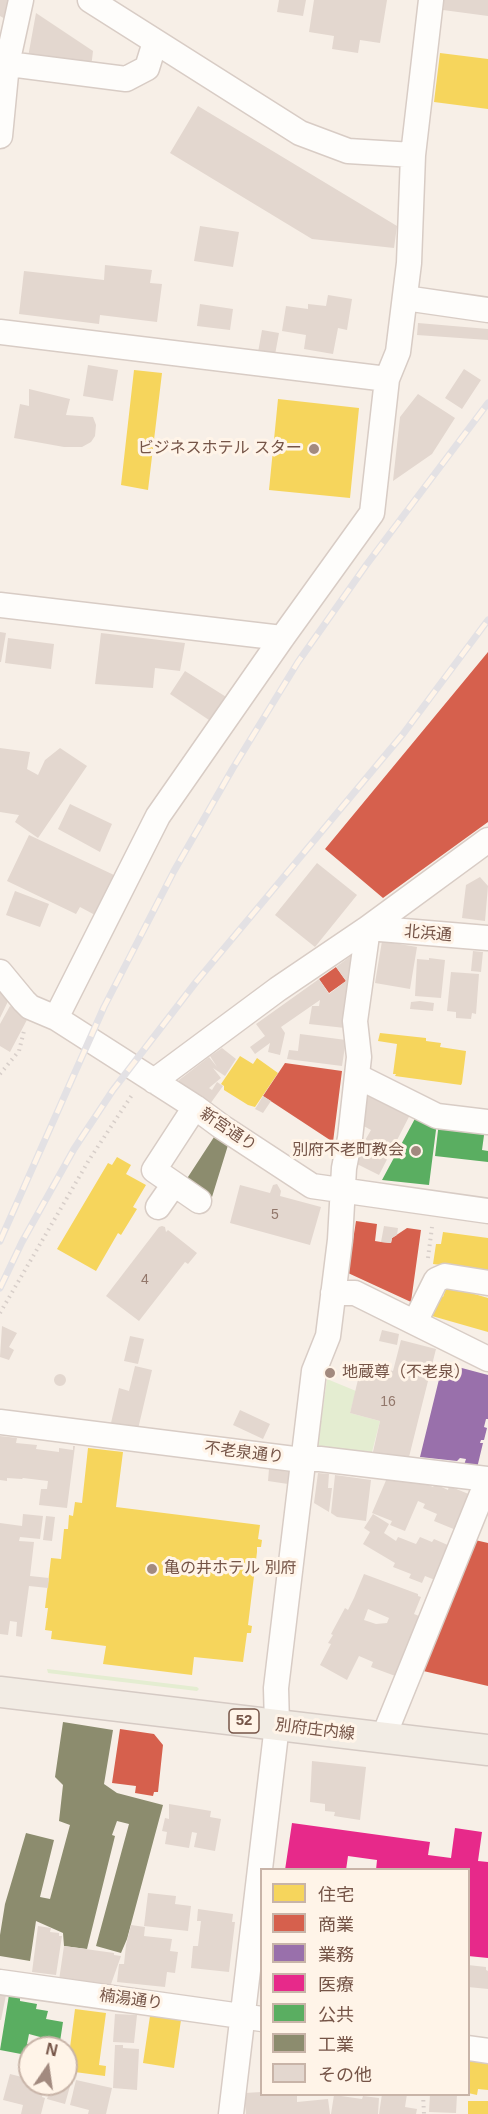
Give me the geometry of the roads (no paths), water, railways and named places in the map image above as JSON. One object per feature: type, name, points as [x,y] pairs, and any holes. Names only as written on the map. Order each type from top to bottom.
[{"type":"main road","name":"別府庄内線","points":[[0,1692],[488,1750]]},
{"type":"street","points":[[0,136],[4,64],[21,0]]},
{"type":"street","points":[[90,0],[300,133],[348,151],[413,155]]},
{"type":"street","points":[[56,1018],[158,816],[372,513],[387,379],[398,352],[405,298],[409,262],[413,155],[431,0]]},
{"type":"street","points":[[4,64],[126,80],[147,68],[155,42]]},
{"type":"street","points":[[405,298],[488,310]]},
{"type":"street","points":[[0,332],[387,379]]},
{"type":"street","points":[[0,606],[282,638]]},
{"type":"street","points":[[146,1083],[368,928],[488,840]]},
{"type":"street","points":[[265,1868],[277,1725],[276,1688],[314,1371],[328,1336],[340,1240],[346,1149],[350,1138],[359,1057],[355,1021],[368,928]]},
{"type":"street","name":"北浜通","points":[[368,928],[488,938]]},
{"type":"street","name":"新宮通り","points":[[0,972],[30,1007],[56,1018],[146,1083],[195,1107],[312,1186],[488,1211]]},
{"type":"street","points":[[357,1076],[437,1116],[488,1122]]},
{"type":"street","points":[[195,1107],[153,1170],[199,1201]]},
{"type":"street","points":[[158,1207],[174,1184]]},
{"type":"street","points":[[416,1322],[436,1280],[445,1276],[488,1283]]},
{"type":"street","points":[[333,1293],[355,1293],[488,1359]]},
{"type":"street","name":"不老泉通り","points":[[0,1422],[488,1479]]},
{"type":"street","points":[[383,1738],[488,1479]]},
{"type":"street","points":[[231,2114],[253,2018],[260,1933]]},
{"type":"street","name":"楠湯通り","points":[[0,1982],[253,2018]]},
{"type":"street","points":[[470,2048],[488,2051]]},
{"type":"railway","points":[[0,1241],[104,1007],[174,871],[233,768],[298,662],[367,564],[488,403]]},
{"type":"railway","points":[[0,1288],[22,1242],[74,1149],[113,1090],[196,982],[403,734],[488,620]]},
{"type":"place","name":"ビジネスホテル スター","points":[[314,449]]},
{"type":"place","name":"別府不老町教会","points":[[416,1151]]},
{"type":"place","name":"地蔵尊（不老泉）","points":[[330,1373]]},
{"type":"place","name":"亀の井ホテル 別府","points":[[152,1569]]}]
